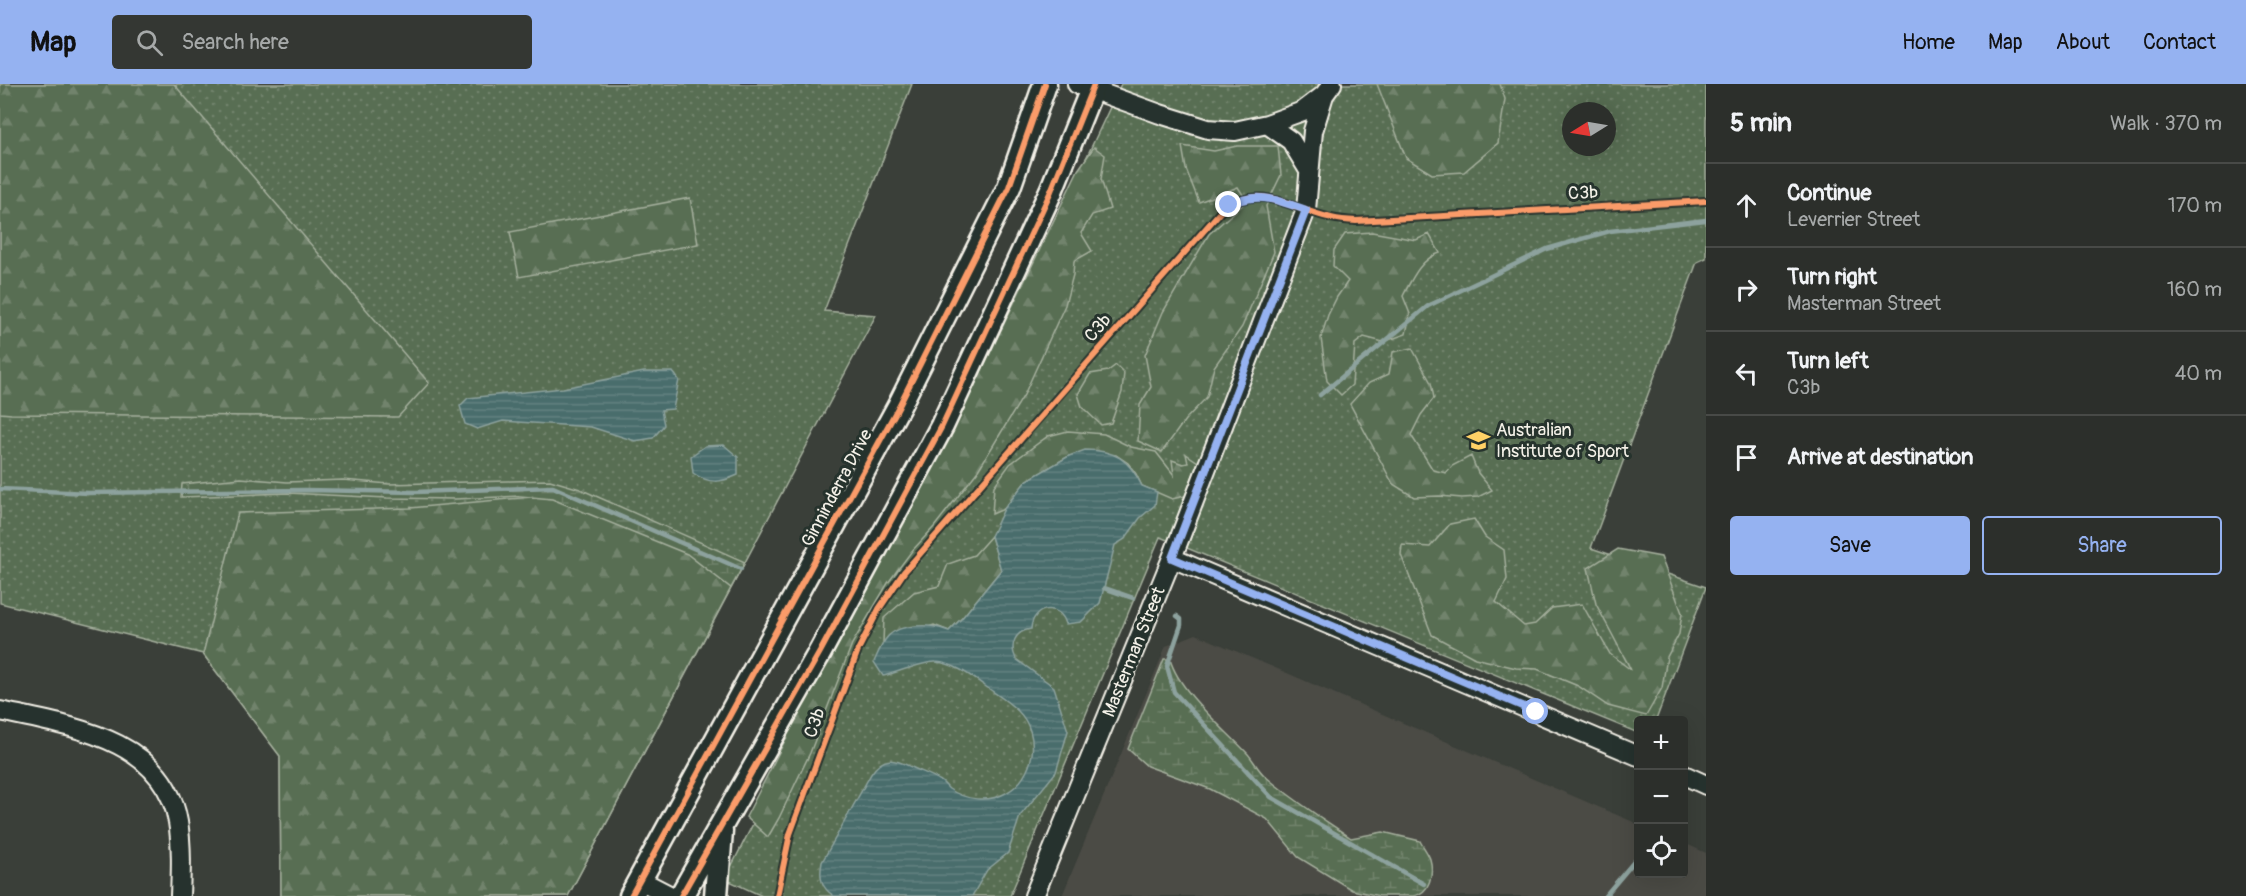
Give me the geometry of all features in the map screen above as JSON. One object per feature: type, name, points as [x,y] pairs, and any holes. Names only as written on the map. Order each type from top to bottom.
[{"type":"main road","name":"Ginninderra Drive","points":[[636,888],[898,406],[1009,188],[1045,84]]},
{"type":"main road","points":[[681,896],[820,652],[942,426],[1052,191],[1088,86]]},
{"type":"main road","points":[[716,896],[722,824]]},
{"type":"street","points":[[1088,86],[1160,114],[1208,129],[1234,131],[1303,111],[1328,89]]},
{"type":"street","name":"Masterman Street","points":[[1034,896],[1172,558],[1306,210],[1313,131],[1328,89]]},
{"type":"street","points":[[1267,123],[1291,141],[1308,169]]},
{"type":"street","points":[[1172,558],[1634,754]]},
{"type":"street","points":[[0,711],[106,739],[130,750],[150,766],[165,786],[178,822],[180,896]]},
{"type":"street","points":[[1688,777],[1706,784]]},
{"type":"street","points":[[636,888],[671,896]]},
{"type":"shaded area","points":[[1196,634],[1634,822],[1634,878],[1688,878],[1688,845],[1706,853],[1706,896],[1062,896],[1166,646]]},
{"type":"green space","points":[[0,84],[912,84],[824,311],[876,315],[568,896],[281,896],[280,756],[203,654],[0,603]]},
{"type":"green space","points":[[0,84],[174,84],[429,383],[398,417],[0,413]]},
{"type":"green space","points":[[1121,84],[1706,84],[1706,258],[1697,262],[1591,548],[1706,587],[1658,716],[1634,716],[1634,731],[1160,537],[1010,896],[762,896],[725,879],[1025,288]]},
{"type":"green space","points":[[1377,84],[1500,84],[1505,99],[1498,143],[1464,172],[1432,174],[1406,158]]},
{"type":"green space","points":[[1182,146],[1214,151],[1237,146],[1278,146],[1281,175],[1266,206],[1274,252],[1242,327],[1214,367],[1207,397],[1185,420],[1162,452],[1138,441],[1140,405],[1151,387],[1145,355],[1163,312],[1209,234],[1247,201],[1238,187],[1199,202],[1186,169]]},
{"type":"green space","points":[[1094,147],[1105,155],[1101,179],[1110,209],[1092,215],[1081,233],[1092,251],[1074,261],[1073,275],[1065,305],[1024,395],[977,472],[888,583],[852,644],[810,753],[768,837],[746,817],[838,636],[948,440],[1078,170]]},
{"type":"green space","points":[[690,198],[698,244],[519,277],[510,232]]},
{"type":"green space","points":[[1372,232],[1416,240],[1429,234],[1440,253],[1422,265],[1403,296],[1410,314],[1406,334],[1383,342],[1364,337],[1355,344],[1352,385],[1341,395],[1327,381],[1321,338],[1328,315],[1348,281],[1333,266],[1334,250],[1345,234]]},
{"type":"green space","points":[[1412,348],[1431,383],[1434,398],[1421,415],[1411,435],[1433,470],[1446,473],[1452,466],[1471,456],[1478,473],[1492,490],[1478,497],[1414,497],[1393,484],[1350,404],[1369,383],[1389,374],[1393,352]]},
{"type":"green space","points":[[1116,365],[1124,373],[1122,392],[1111,423],[1101,425],[1082,407],[1078,394],[1090,374],[1108,371]]},
{"type":"green space","points":[[1068,431],[1104,434],[1131,447],[1156,452],[1174,475],[1172,460],[1183,464],[1188,463],[1186,454],[1198,462],[1185,496],[1172,499],[1142,486],[1128,463],[1116,455],[1069,456],[1026,481],[1004,509],[992,514],[994,486],[1010,464],[1048,436]]},
{"type":"green space","points":[[241,478],[287,482],[343,480],[389,484],[550,480],[580,489],[745,562],[731,588],[687,554],[552,499],[520,496],[455,499],[387,498],[288,493],[181,497],[182,484]]},
{"type":"green space","points":[[553,495],[741,569],[568,896],[281,896],[280,756],[203,654],[238,513],[410,508]]},
{"type":"green space","points":[[1474,519],[1485,537],[1504,550],[1507,579],[1496,602],[1524,626],[1535,624],[1552,608],[1582,604],[1610,654],[1631,670],[1596,604],[1588,568],[1618,549],[1661,557],[1682,613],[1679,634],[1667,657],[1662,688],[1646,716],[1608,706],[1578,686],[1537,669],[1516,668],[1475,658],[1432,635],[1401,555],[1402,545],[1430,547],[1450,524]]},
{"type":"green space","points":[[991,536],[1001,570],[949,631],[934,625],[883,642],[884,618],[914,592],[939,586],[948,564],[974,555]]},
{"type":"green space","points":[[1164,659],[1170,659],[1192,697],[1248,754],[1263,774],[1296,800],[1351,838],[1383,832],[1420,841],[1431,865],[1431,876],[1427,887],[1413,896],[1379,896],[1352,890],[1298,857],[1267,819],[1210,789],[1147,766],[1128,749]]},
{"type":"water","points":[[644,372],[673,372],[679,380],[673,409],[661,410],[664,425],[653,438],[635,441],[591,427],[503,421],[477,429],[465,424],[460,406],[468,398],[563,388]]},
{"type":"water","points":[[724,445],[738,457],[738,475],[726,480],[710,481],[693,473],[691,456],[705,446]]},
{"type":"water","points":[[1085,450],[1105,452],[1120,458],[1132,469],[1142,486],[1157,492],[1155,505],[1140,518],[1125,539],[1115,545],[1100,603],[1081,622],[1066,624],[1058,612],[1047,610],[1041,612],[1036,615],[1031,629],[1017,636],[1013,644],[1016,659],[1054,687],[1068,731],[1056,772],[1020,816],[1008,853],[987,870],[972,896],[834,896],[822,882],[822,862],[871,774],[882,763],[893,760],[899,762],[934,777],[955,793],[977,799],[992,798],[1006,793],[1023,777],[1032,755],[1030,732],[1026,721],[1006,701],[968,674],[943,663],[931,662],[883,676],[874,662],[884,641],[899,629],[924,626],[949,631],[962,618],[1001,570],[991,536],[1004,509],[1026,481],[1069,456]]},
{"type":"waterway","points":[[1320,395],[1428,306],[1547,249],[1610,231],[1706,220]]},
{"type":"waterway","points":[[0,489],[89,493],[305,490],[416,492],[553,487],[741,569]]},
{"type":"waterway","points":[[1104,588],[1133,598]]},
{"type":"waterway","points":[[1177,616],[1181,619],[1181,625],[1167,666],[1174,692],[1271,797],[1424,884]]},
{"type":"waterway","points":[[1605,896],[1634,862]]},
{"type":"cycle path","points":[[631,896],[899,406],[1009,187],[1045,84]]},
{"type":"cycle path","points":[[681,896],[820,652],[942,426],[1051,191],[1094,84]]},
{"type":"cycle path","name":"C3b","points":[[777,896],[790,834],[858,650],[879,609],[904,572],[1222,210],[1249,198],[1262,198],[1287,203],[1331,218],[1356,221],[1706,201]]},
{"type":"place","name":"Australian Institute of Sport","points":[[1478,440]]},
{"type":"route","points":[[1229,205],[1245,198],[1262,196],[1306,210],[1172,558],[1536,712]]}]
